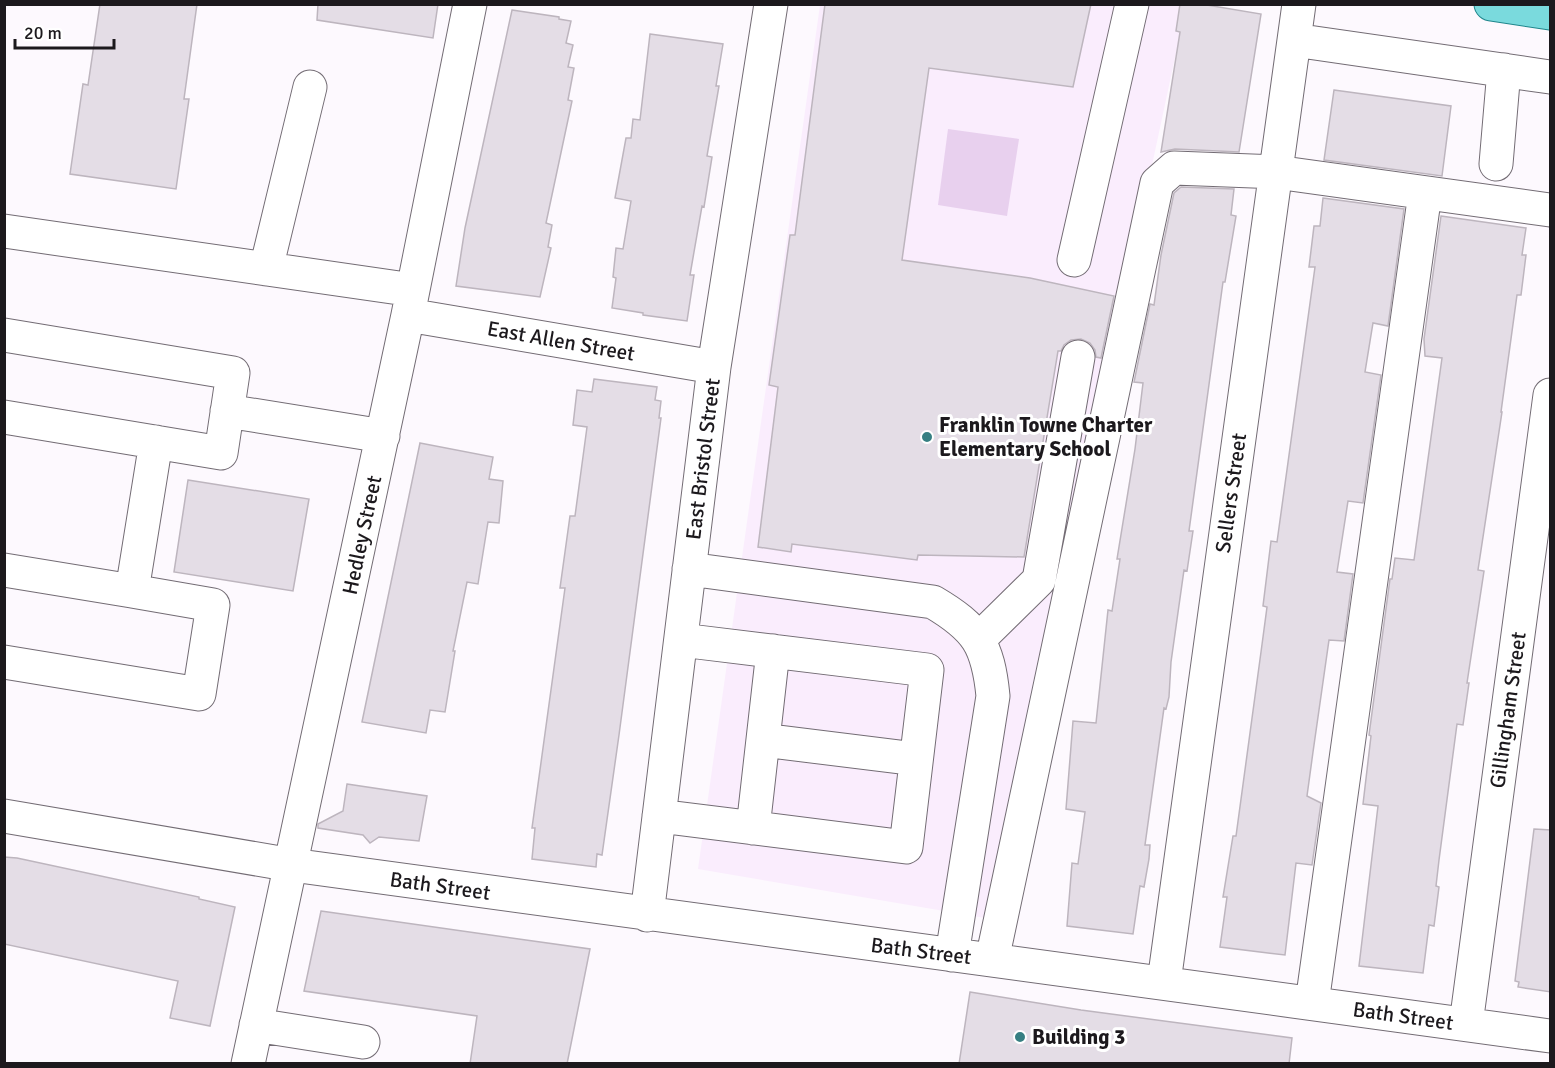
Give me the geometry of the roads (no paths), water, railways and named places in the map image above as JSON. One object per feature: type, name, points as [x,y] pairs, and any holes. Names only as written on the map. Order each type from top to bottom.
[{"type":"main road","points":[[1491,4],[1551,13]]},
{"type":"street","name":"Hedley Street","points":[[248,1064],[411,303],[470,4]]},
{"type":"street","name":"East Bristol Street","points":[[647,915],[714,367],[771,4]]},
{"type":"street","points":[[1074,260],[1132,4]]},
{"type":"street","name":"Sellers Street","points":[[1164,982],[1299,4]]},
{"type":"street","points":[[1294,40],[1551,76]]},
{"type":"street","points":[[1496,164],[1504,70]]},
{"type":"street","points":[[266,269],[310,87]]},
{"type":"street","points":[[992,960],[1157,183],[1174,168],[1275,172],[1551,210]]},
{"type":"street","points":[[1312,1003],[1425,193]]},
{"type":"street","name":"East Allen Street","points":[[4,231],[266,269],[411,303],[714,367]]},
{"type":"street","points":[[4,335],[233,373],[221,453],[4,417]]},
{"type":"street","points":[[979,639],[1039,580],[1078,357]]},
{"type":"street","name":"Gillingham Street","points":[[1466,1024],[1551,395]]},
{"type":"street","points":[[227,411],[383,436]]},
{"type":"street","points":[[132,591],[156,442]]},
{"type":"street","points":[[689,569],[933,602],[958,617],[979,639],[990,667],[993,696],[952,955]]},
{"type":"street","points":[[4,570],[213,604],[199,694],[4,662]]},
{"type":"street","points":[[659,816],[906,847],[927,670],[681,640]]},
{"type":"street","points":[[753,828],[773,651]]},
{"type":"street","points":[[763,740],[916,759]]},
{"type":"street","name":"Bath Street","points":[[4,816],[292,865],[1551,1036]]},
{"type":"street","points":[[256,1025],[363,1042]]},
{"type":"place","name":"Franklin Towne Charter Elementary School","points":[[927,437]]},
{"type":"place","name":"Building 3","points":[[1020,1037]]}]
